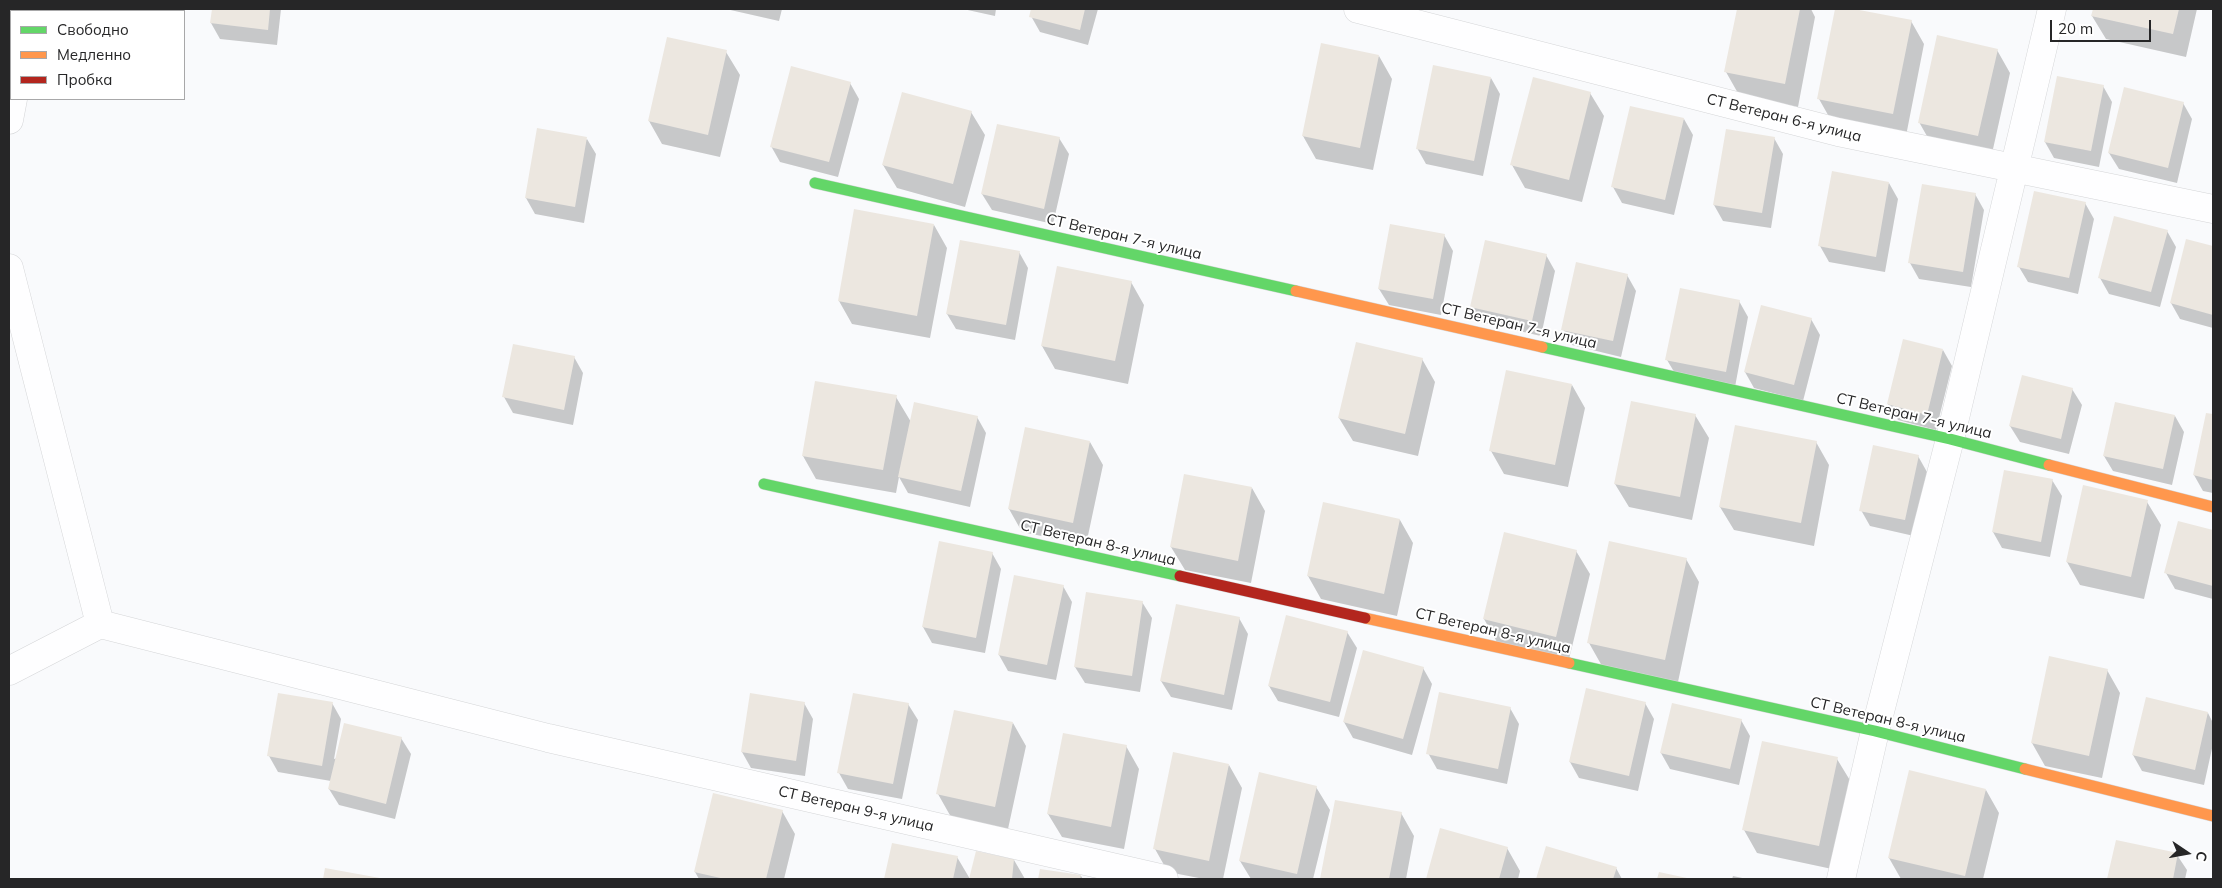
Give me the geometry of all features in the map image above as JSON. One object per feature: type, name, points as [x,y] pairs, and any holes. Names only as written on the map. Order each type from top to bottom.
[{"type":"street","name":"СТ Ветеран 6-я улица","points":[[1358,9],[1838,132],[2213,209]]},
{"type":"street","points":[[1841,879],[1875,731],[1950,439],[2052,9]]},
{"type":"street","points":[[9,120],[13,100]]},
{"type":"street","name":"СТ Ветеран 7-я улица","points":[[815,182],[1950,439],[2213,506]]},
{"type":"street","points":[[9,268],[100,624],[9,671]]},
{"type":"street","name":"СТ Ветеран 8-я улица","points":[[764,484],[1875,731],[2213,816]]},
{"type":"street","name":"СТ Ветеран 9-я улица","points":[[100,624],[548,738],[1164,879]]},
{"type":"building","points":[[105,9],[174,9],[174,10]]},
{"type":"building","points":[[212,9],[270,9],[268,30],[210,23]]},
{"type":"building","points":[[1031,9],[1085,9],[1080,30],[1029,17]]},
{"type":"building","points":[[1737,9],[1800,9],[1785,84],[1724,72]]},
{"type":"building","points":[[1835,9],[1854,9],[1912,20],[1893,114],[1817,99]]},
{"type":"building","points":[[2093,9],[2179,9],[2173,34],[2091,16]]},
{"type":"building","points":[[1937,35],[1998,49],[1978,136],[1918,123]]},
{"type":"building","points":[[667,37],[727,50],[708,135],[648,121]]},
{"type":"building","points":[[1321,43],[1379,55],[1360,148],[1302,136]]},
{"type":"building","points":[[1433,65],[1491,77],[1474,161],[1416,149]]},
{"type":"building","points":[[791,66],[851,82],[829,162],[770,147]]},
{"type":"building","points":[[2057,76],[2104,85],[2091,151],[2044,142]]},
{"type":"building","points":[[1533,77],[1591,92],[1569,180],[1510,165]]},
{"type":"building","points":[[2124,87],[2184,102],[2168,168],[2108,153]]},
{"type":"building","points":[[902,92],[972,111],[953,184],[882,165]]},
{"type":"building","points":[[1630,106],[1684,118],[1665,200],[1611,187]]},
{"type":"building","points":[[997,124],[1060,137],[1044,209],[981,194]]},
{"type":"building","points":[[537,128],[587,137],[575,207],[525,198]]},
{"type":"building","points":[[1726,129],[1775,137],[1762,213],[1713,205]]},
{"type":"building","points":[[1832,171],[1889,182],[1876,257],[1818,246]]},
{"type":"building","points":[[1922,184],[1976,193],[1963,272],[1908,263]]},
{"type":"building","points":[[2034,191],[2086,202],[2069,278],[2017,267]]},
{"type":"building","points":[[854,209],[934,224],[917,316],[838,301]]},
{"type":"building","points":[[2114,216],[2168,230],[2151,292],[2098,278]]},
{"type":"building","points":[[1390,224],[1445,234],[1433,299],[1378,289]]},
{"type":"building","points":[[2186,239],[2213,246],[2213,315],[2170,303]]},
{"type":"building","points":[[960,240],[1020,251],[1006,325],[946,314]]},
{"type":"building","points":[[1485,240],[1547,254],[1532,321],[1470,307]]},
{"type":"building","points":[[1576,262],[1628,274],[1613,341],[1561,330]]},
{"type":"building","points":[[1057,266],[1132,281],[1115,361],[1041,346]]},
{"type":"building","points":[[1680,288],[1740,300],[1726,372],[1665,360]]},
{"type":"building","points":[[1761,305],[1812,318],[1794,385],[1744,372]]},
{"type":"building","points":[[1903,339],[1943,349],[1927,415],[1887,404]]},
{"type":"building","points":[[1356,342],[1423,358],[1405,434],[1338,418]]},
{"type":"building","points":[[513,344],[575,356],[564,410],[502,397]]},
{"type":"building","points":[[1506,370],[1572,384],[1555,465],[1489,451]]},
{"type":"building","points":[[2022,375],[2073,388],[2061,439],[2009,426]]},
{"type":"building","points":[[815,381],[897,395],[883,470],[802,456]]},
{"type":"building","points":[[1631,401],[1696,414],[1680,497],[1614,484]]},
{"type":"building","points":[[914,402],[978,416],[961,491],[898,477]]},
{"type":"building","points":[[2115,402],[2175,415],[2163,469],[2103,456]]},
{"type":"building","points":[[2206,413],[2213,414],[2213,480],[2193,475]]},
{"type":"building","points":[[1735,425],[1817,441],[1801,523],[1719,507]]},
{"type":"building","points":[[1025,427],[1090,441],[1073,523],[1008,509]]},
{"type":"building","points":[[1873,445],[1919,455],[1905,520],[1859,511]]},
{"type":"building","points":[[2004,470],[2053,479],[2041,542],[1992,532]]},
{"type":"building","points":[[1184,474],[1252,487],[1238,561],[1170,547]]},
{"type":"building","points":[[2083,485],[2148,500],[2131,577],[2066,562]]},
{"type":"building","points":[[1323,502],[1400,519],[1384,594],[1307,576]]},
{"type":"building","points":[[2178,521],[2213,530],[2213,586],[2164,573]]},
{"type":"building","points":[[1504,532],[1577,550],[1556,637],[1483,619]]},
{"type":"building","points":[[939,541],[993,552],[976,638],[922,627]]},
{"type":"building","points":[[1609,541],[1687,558],[1665,660],[1587,643]]},
{"type":"building","points":[[1014,575],[1064,585],[1047,665],[998,655]]},
{"type":"building","points":[[1086,592],[1143,601],[1132,676],[1074,667]]},
{"type":"building","points":[[1176,604],[1240,617],[1224,695],[1160,681]]},
{"type":"building","points":[[1286,615],[1348,631],[1330,702],[1268,686]]},
{"type":"building","points":[[1363,650],[1424,667],[1403,739],[1343,722]]},
{"type":"building","points":[[2049,656],[2108,669],[2089,756],[2031,743]]},
{"type":"building","points":[[1586,688],[1646,702],[1629,776],[1569,762]]},
{"type":"building","points":[[1439,692],[1511,707],[1498,769],[1426,754]]},
{"type":"building","points":[[278,693],[333,702],[322,766],[267,756]]},
{"type":"building","points":[[750,693],[805,702],[796,761],[741,752]]},
{"type":"building","points":[[853,693],[909,703],[893,784],[837,773]]},
{"type":"building","points":[[2146,697],[2208,712],[2195,770],[2132,755]]},
{"type":"building","points":[[1672,703],[1742,719],[1730,769],[1660,753]]},
{"type":"building","points":[[954,710],[1013,722],[995,807],[936,794]]},
{"type":"building","points":[[344,723],[402,737],[386,804],[328,789]]},
{"type":"building","points":[[1063,733],[1127,745],[1111,827],[1047,814]]},
{"type":"building","points":[[1762,741],[1838,757],[1819,846],[1742,830]]},
{"type":"building","points":[[1173,752],[1229,764],[1209,861],[1153,849]]},
{"type":"building","points":[[1909,770],[1986,789],[1965,876],[1888,858]]},
{"type":"building","points":[[1259,772],[1317,786],[1297,874],[1239,861]]},
{"type":"building","points":[[713,793],[783,810],[766,879],[725,879],[694,872]]},
{"type":"building","points":[[1335,800],[1402,812],[1389,879],[1320,879]]},
{"type":"building","points":[[1440,828],[1508,847],[1499,879],[1426,879]]},
{"type":"building","points":[[2116,840],[2178,853],[2173,879],[2107,879]]},
{"type":"building","points":[[892,843],[958,856],[953,879],[884,879]]},
{"type":"building","points":[[1546,846],[1617,867],[1613,879],[1536,879]]},
{"type":"building","points":[[976,851],[1014,859],[1012,879],[969,879]]},
{"type":"building","points":[[325,868],[380,878],[380,879],[323,879]]},
{"type":"building","points":[[1040,869],[1081,875],[1080,879],[1038,879]]},
{"type":"building","points":[[1659,872],[1687,878],[1687,879],[1657,879]]},
{"type":"traffic: fast","points":[[815,183],[1296,291]]},
{"type":"traffic: fast","points":[[1542,347],[1950,439],[2049,465]]},
{"type":"traffic: fast","points":[[764,484],[1180,576]]},
{"type":"traffic: fast","points":[[1569,663],[1875,731],[2025,769]]},
{"type":"traffic: slow","points":[[1296,291],[1542,347]]},
{"type":"traffic: slow","points":[[2049,465],[2213,507]]},
{"type":"traffic: slow","points":[[1365,618],[1569,663]]},
{"type":"traffic: slow","points":[[2025,769],[2213,816]]},
{"type":"traffic: jam","points":[[1180,576],[1365,618]]}]
